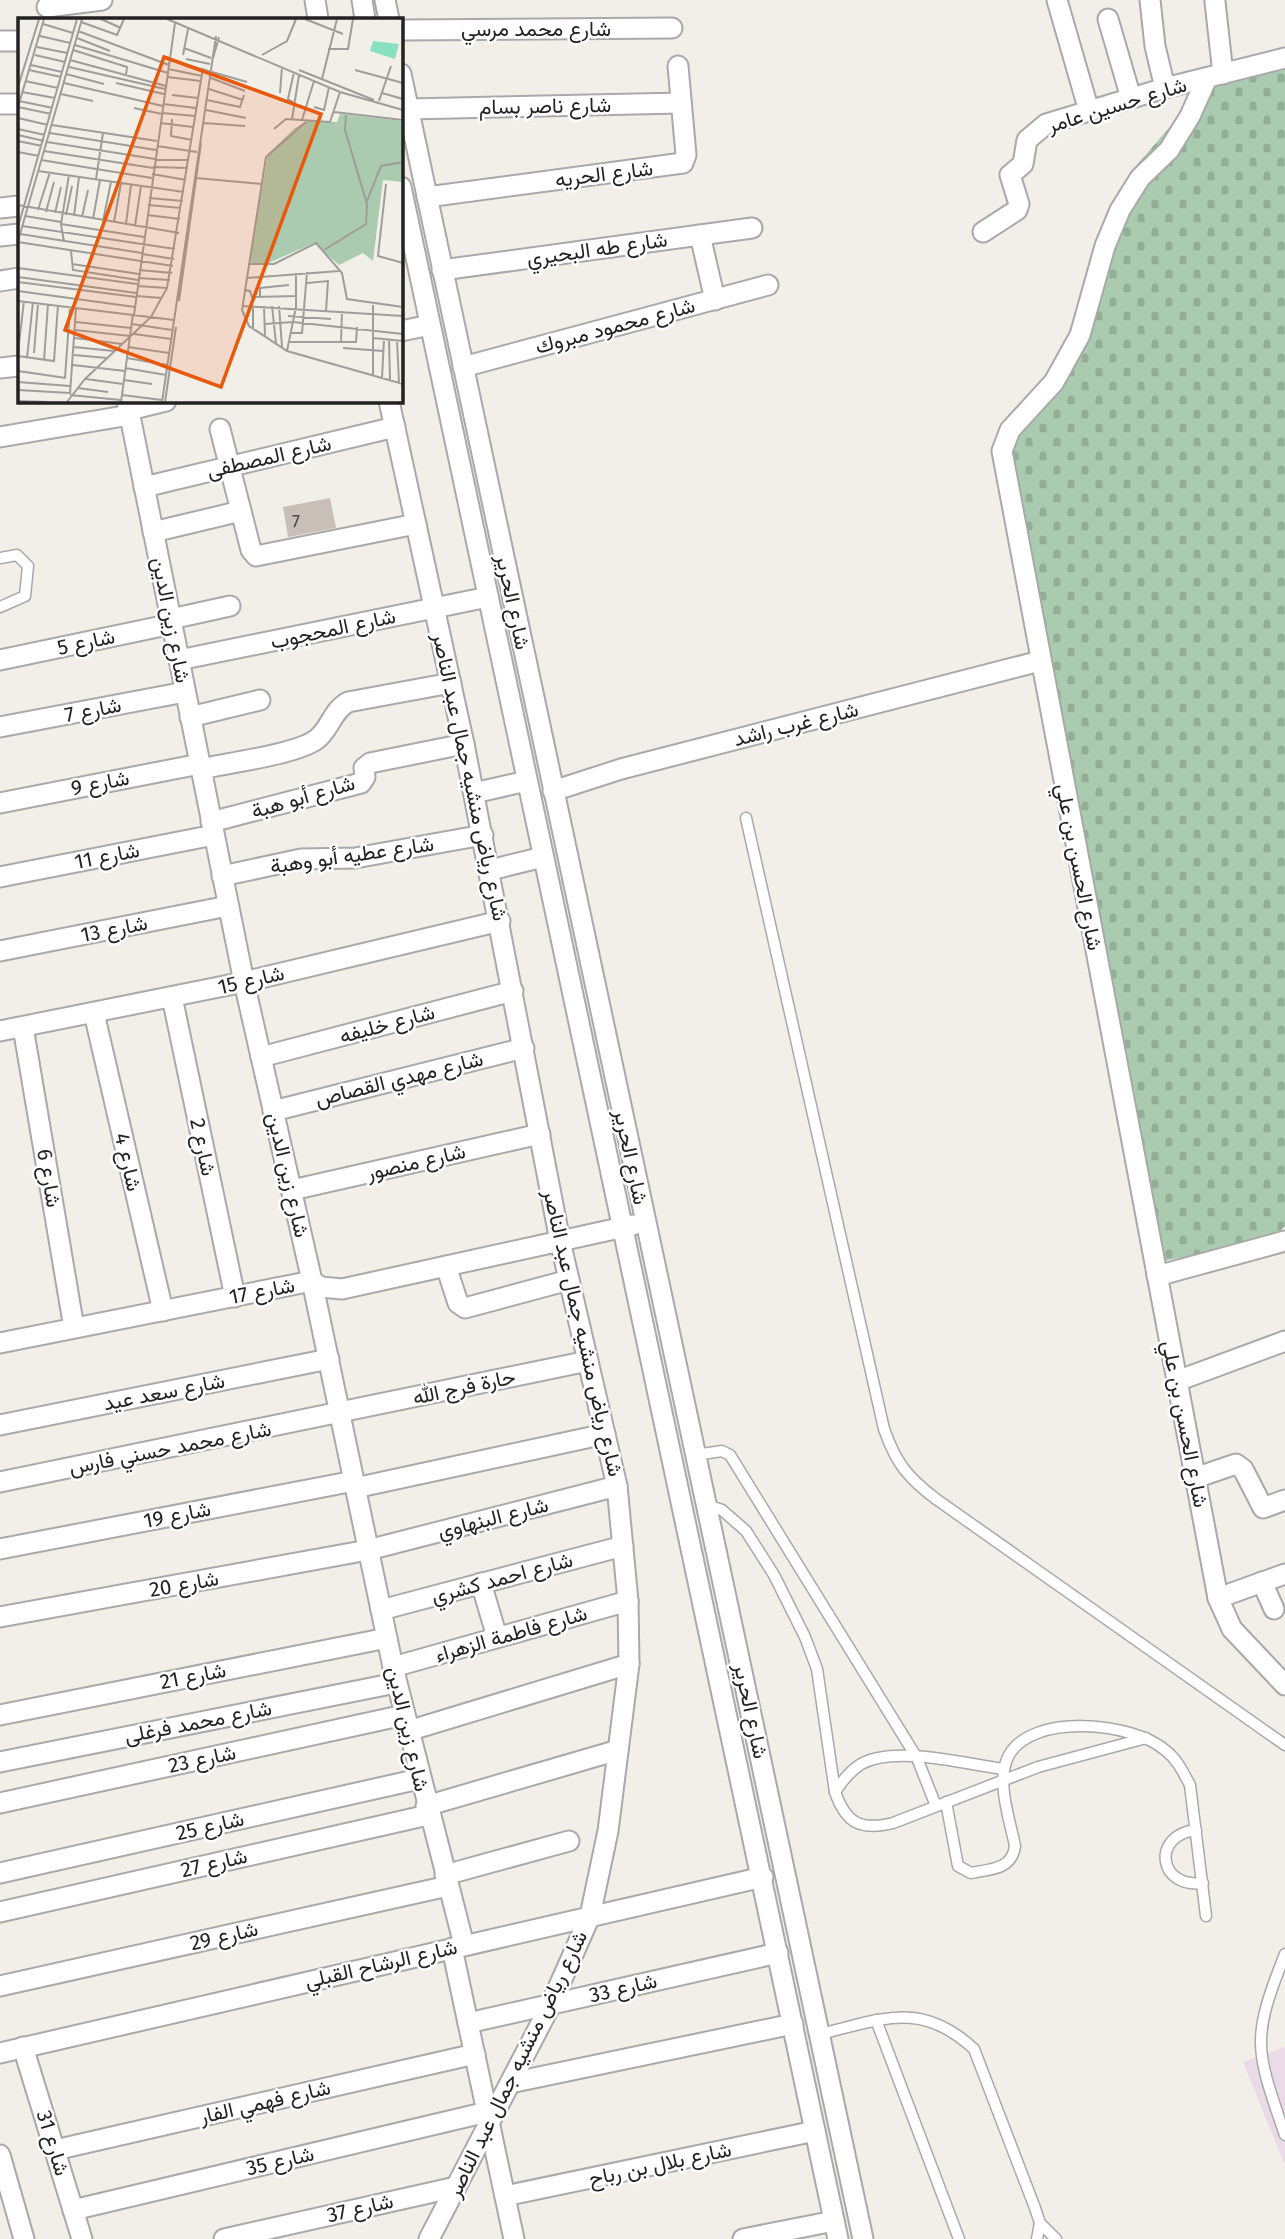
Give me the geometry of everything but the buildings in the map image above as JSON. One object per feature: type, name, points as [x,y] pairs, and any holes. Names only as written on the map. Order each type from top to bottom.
[{"type":"street","points":[[48,9],[102,0]]},
{"type":"street","points":[[315,0],[318,18]]},
{"type":"street","points":[[362,0],[366,18]]},
{"type":"street","points":[[385,0],[389,18]]},
{"type":"street","points":[[1057,0],[1089,111]]},
{"type":"street","points":[[1150,0],[1155,46],[1165,88]]},
{"type":"street","points":[[1215,2],[1215,76]]},
{"type":"street","points":[[1108,19],[1131,98]]},
{"type":"street","name":"شارع محمد مرسي","points":[[402,30],[672,28]]},
{"type":"street","points":[[0,41],[18,41]]},
{"type":"street","name":"شارع حسين عامر","points":[[983,232],[1019,207],[1010,175],[1023,164],[1027,141],[1045,124],[1165,88],[1285,58]]},
{"type":"street","name":"شارع الحريه","points":[[427,197],[683,163],[686,155],[678,66]]},
{"type":"street","name":"شارع الحسن بن علي","points":[[1215,76],[1169,149],[1140,178],[1120,211],[1105,246],[1080,335],[1054,382],[1004,440],[1004,462],[1218,1598],[1232,1629],[1285,1685]]},
{"type":"street","name":"شارع الحرير","points":[[402,79],[863,2239]]},
{"type":"street","name":"شارع ناصر بسام","points":[[408,109],[681,103]]},
{"type":"street","points":[[0,104],[18,104]]},
{"type":"street","name":"شارع الحرير","points":[[402,192],[621,1228],[763,1877],[836,2230]]},
{"type":"street","points":[[0,208],[18,206]]},
{"type":"street","name":"شارع طه البحيري","points":[[442,270],[752,228]]},
{"type":"street","points":[[0,236],[18,234]]},
{"type":"street","points":[[700,235],[715,300]]},
{"type":"street","points":[[0,281],[18,278]]},
{"type":"street","name":"شارع محمود مبروك","points":[[463,367],[768,285]]},
{"type":"street","points":[[402,331],[430,326]]},
{"type":"street","points":[[0,368],[18,366]]},
{"type":"street","points":[[0,437],[161,402]]},
{"type":"street","name":"شارع رياض منشيه جمال عبد الناصر","points":[[389,402],[483,835],[560,1241],[617,1486],[628,1601],[629,1664],[608,1831],[590,1916],[551,2004],[510,2083],[488,2118],[429,2239]]},
{"type":"street","name":"شارع زين الدين","points":[[129,409],[244,982],[313,1281],[395,1675],[446,1881],[468,2023],[514,2239]]},
{"type":"street","name":"شارع المصطفى","points":[[144,487],[395,427]]},
{"type":"street","points":[[220,429],[252,552],[259,556],[416,524]]},
{"type":"street","points":[[153,532],[241,510]]},
{"type":"street","name":"شارع المحجوب","points":[[179,660],[488,597]]},
{"type":"street","name":"شارع 5","points":[[0,660],[230,606]]},
{"type":"street","name":"شارع غرب راشد","points":[[553,791],[621,769],[1040,661]]},
{"type":"street","name":"شارع 9","points":[[0,803],[305,746],[322,734],[336,712],[348,702],[451,683]]},
{"type":"street","name":"شارع 7","points":[[0,727],[185,692]]},
{"type":"street","points":[[190,717],[260,700]]},
{"type":"street","name":"شارع أبو هبة","points":[[213,829],[360,783],[365,777],[364,768],[370,763],[464,744]]},
{"type":"street","points":[[474,793],[527,781]]},
{"type":"street","name":"شارع 11","points":[[0,877],[213,829]]},
{"type":"street","name":"شارع عطيه أبو وهبة","points":[[222,876],[301,859],[355,858],[483,835]]},
{"type":"street","points":[[489,870],[542,857]]},
{"type":"street","points":[[553,905],[576,900]]},
{"type":"street","name":"شارع 13","points":[[0,951],[228,906]]},
{"type":"street","name":"شارع 15","points":[[0,1031],[244,982],[499,921]]},
{"type":"street","points":[[560,939],[583,934]]},
{"type":"street","name":"شارع خليفه","points":[[261,1057],[513,990]]},
{"type":"street","name":"شارع 2","points":[[172,997],[235,1297]]},
{"type":"street","name":"شارع 4","points":[[94,1013],[163,1311]]},
{"type":"street","name":"شارع 6","points":[[23,1027],[74,1328]]},
{"type":"street","name":"شارع مهدي القصاص","points":[[273,1111],[524,1048]]},
{"type":"street","name":"شارع منصور","points":[[292,1190],[540,1134]]},
{"type":"street","name":"شارع 17","points":[[0,1343],[313,1281],[321,1287],[342,1289],[645,1223]]},
{"type":"street","points":[[1157,1276],[1285,1241]]},
{"type":"street","points":[[446,1266],[458,1303],[465,1308],[569,1280]]},
{"type":"street","points":[[1177,1381],[1285,1341]]},
{"type":"street","name":"شارع سعد عيد","points":[[0,1425],[329,1359]]},
{"type":"street","name":"حارة فرج الله","points":[[340,1414],[588,1361]]},
{"type":"street","name":"شارع محمد حسني فارس","points":[[0,1482],[340,1414]]},
{"type":"street","name":"شارع 19","points":[[0,1549],[355,1484],[605,1434]]},
{"type":"street","points":[[672,1460],[695,1455]]},
{"type":"street","points":[[1195,1478],[1236,1464],[1243,1469],[1263,1508],[1285,1500]]},
{"type":"street","name":"شارع البنهاوي","points":[[368,1550],[617,1486]]},
{"type":"street","name":"شارع احمد كشري","points":[[381,1610],[623,1546]]},
{"type":"street","name":"شارع 20","points":[[0,1617],[368,1550]]},
{"type":"street","points":[[1218,1598],[1285,1574]]},
{"type":"street","points":[[1262,1582],[1274,1609]]},
{"type":"street","points":[[481,1583],[497,1637]]},
{"type":"street","name":"شارع فاطمة الزهراء","points":[[395,1675],[497,1637],[628,1601]]},
{"type":"street","name":"شارع 21","points":[[0,1715],[387,1638]]},
{"type":"street","name":"شارع 23","points":[[0,1803],[406,1723],[629,1664]]},
{"type":"street","name":"شارع محمد فرغلى","points":[[0,1762],[395,1675]]},
{"type":"street","name":"شارع 27","points":[[0,1912],[427,1810],[618,1751]]},
{"type":"street","name":"شارع 25","points":[[0,1873],[419,1779]]},
{"type":"street","name":"شارع 29","points":[[0,1986],[446,1881],[569,1841]]},
{"type":"street","name":"شارع الرشاح القبلي","points":[[0,2053],[763,1877]]},
{"type":"street","name":"شارع 33","points":[[468,2023],[778,1953]]},
{"type":"street","points":[[793,2025],[814,2005]]},
{"type":"street","points":[[510,2083],[793,2025],[820,2034]]},
{"type":"street","name":"شارع 31","points":[[23,2047],[82,2239]]},
{"type":"street","name":"شارع فهمي الفار","points":[[55,2150],[475,2054]]},
{"type":"street","name":"شارع 35","points":[[73,2210],[488,2118]]},
{"type":"street","name":"شارع بلال بن رباح","points":[[505,2196],[815,2131]]},
{"type":"street","points":[[0,2155],[24,2239]]},
{"type":"street","name":"شارع 37","points":[[224,2239],[456,2187]]},
{"type":"street","points":[[743,2239],[836,2230]]},
{"type":"lane","points":[[0,558],[17,555],[28,566],[25,596],[0,607]]},
{"type":"lane","points":[[746,818],[884,1429],[894,1458],[912,1481],[936,1499],[1285,1745]]},
{"type":"lane","points":[[695,1455],[722,1451],[730,1455],[917,1758],[941,1804],[958,1866],[971,1873],[1007,1864],[1014,1856],[1015,1846],[1003,1775],[1009,1754],[1020,1742],[1063,1728],[1110,1728],[1146,1738],[1165,1749],[1180,1765],[1190,1785],[1206,1916]]},
{"type":"lane","points":[[707,1504],[722,1510],[746,1531],[774,1575],[805,1637],[817,1669],[835,1792],[841,1810],[855,1823],[874,1828],[941,1804],[1003,1775],[1146,1738]]},
{"type":"lane","points":[[835,1792],[846,1776],[862,1764],[880,1757],[917,1758],[1003,1775]]},
{"type":"lane","points":[[1196,1830],[1184,1831],[1173,1838],[1167,1848],[1165,1861],[1178,1881],[1190,1885],[1203,1883]]},
{"type":"lane","points":[[1285,1954],[1259,2028],[1259,2053],[1285,2135]]},
{"type":"lane","points":[[820,2034],[903,2016],[930,2020],[954,2031],[974,2049],[1040,2223],[1056,2239]]},
{"type":"lane","points":[[876,2021],[959,2239]]},
{"type":"lane","points":[[1037,2239],[1040,2223]]},
{"type":"shaded area","points":[[1285,2047],[1285,2166],[1243,2062]]},
{"type":"green space","points":[[1285,60],[1285,1226],[1270,1241],[1159,1262],[1007,432],[1059,374],[1135,167],[1207,84]]}]
